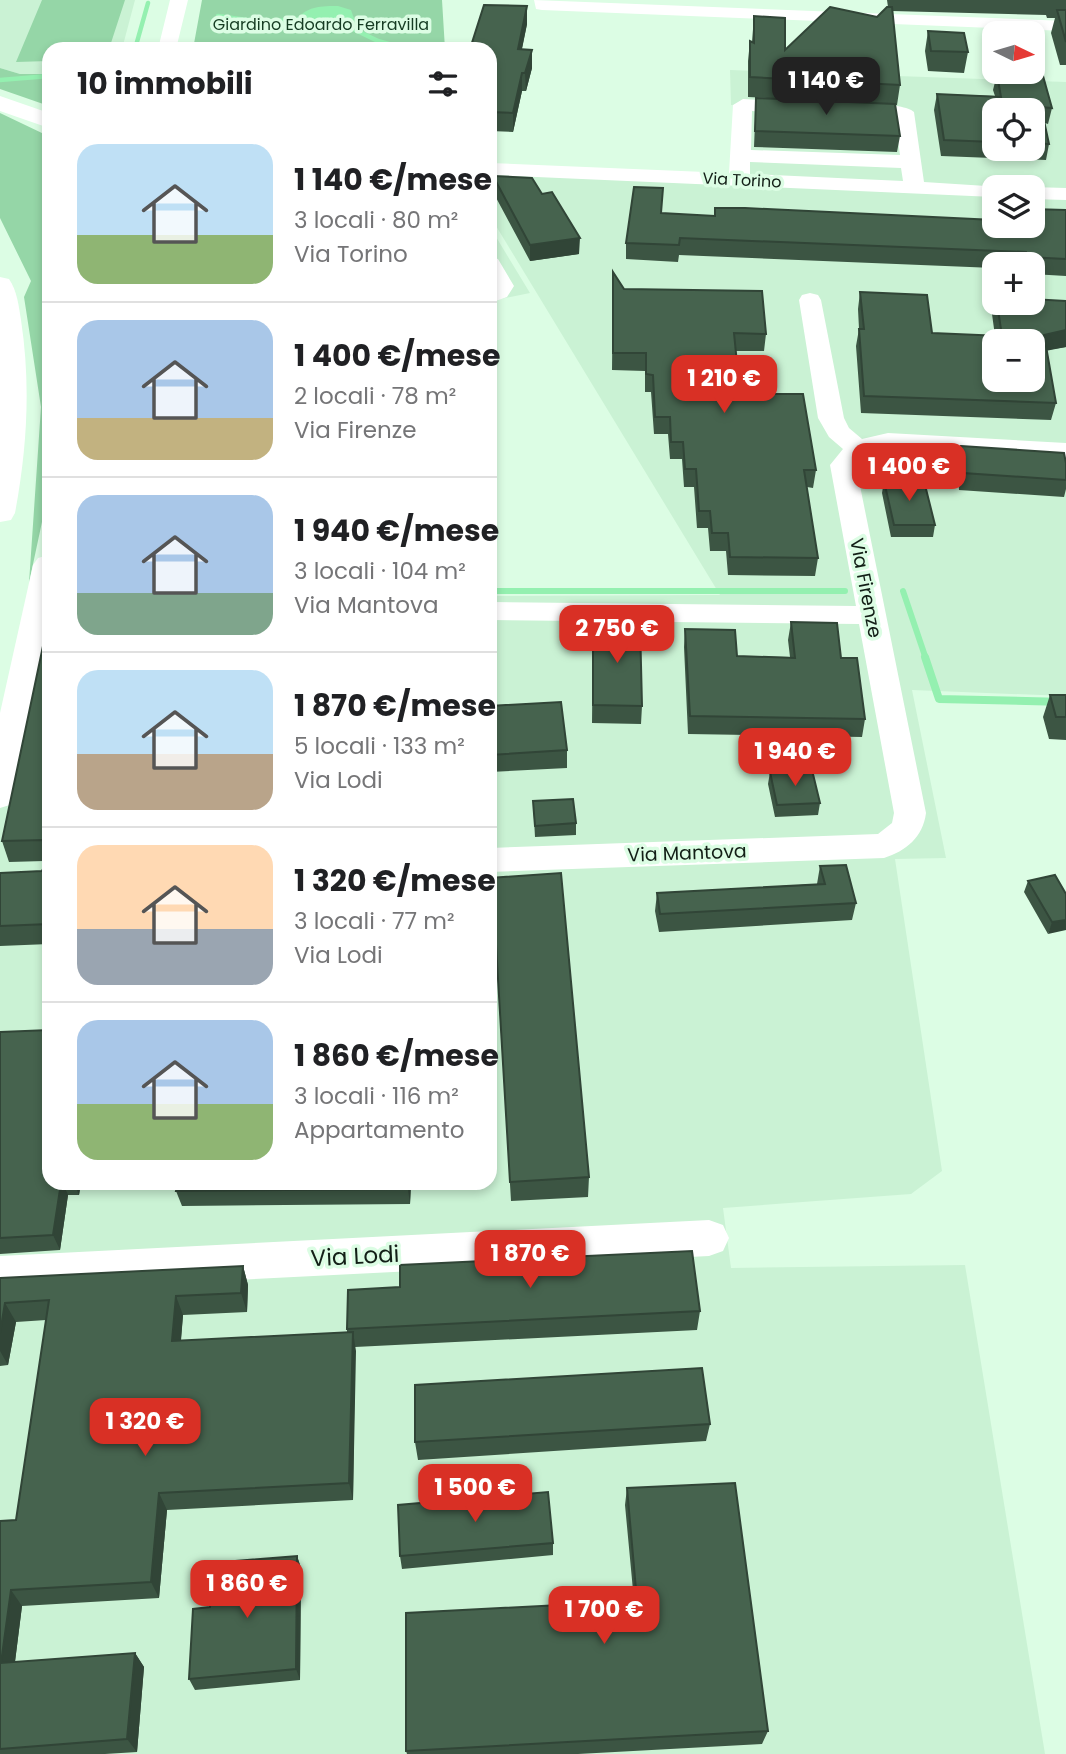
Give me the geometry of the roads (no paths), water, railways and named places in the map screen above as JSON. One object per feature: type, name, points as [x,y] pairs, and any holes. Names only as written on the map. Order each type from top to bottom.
[{"type":"main road","points":[[0,103],[42,120]]},
{"type":"main road","points":[[0,285],[10,339],[13,401],[10,454],[0,513]]},
{"type":"main road","points":[[0,795],[42,615]]},
{"type":"street","points":[[169,42],[179,0]]},
{"type":"street","points":[[180,42],[190,0]]},
{"type":"street","points":[[543,3],[855,9],[1066,26]]},
{"type":"street","points":[[739,180],[743,106],[904,112],[914,188]]},
{"type":"street","points":[[740,156],[911,162]]},
{"type":"street","name":"Via Torino","points":[[497,169],[982,191]]},
{"type":"street","points":[[1045,193],[1066,194]]},
{"type":"street","points":[[497,276],[503,286],[497,293]]},
{"type":"street","points":[[810,300],[831,418],[838,432],[857,448],[864,444],[888,441],[1066,451]]},
{"type":"street","name":"Via Firenze","points":[[857,448],[846,459],[842,472],[910,813],[903,833],[884,846]]},
{"type":"street","points":[[497,611],[872,615]]},
{"type":"street","name":"Via Mantova","points":[[497,860],[884,846]]},
{"type":"street","name":"Via Lodi","points":[[0,1274],[709,1238]]},
{"type":"waterway","points":[[137,42],[148,3]]},
{"type":"waterway","points":[[218,16],[261,22],[307,19]]},
{"type":"waterway","points":[[347,26],[382,42]]},
{"type":"waterway","points":[[0,80],[42,77]]},
{"type":"waterway","points":[[497,591],[845,591]]},
{"type":"waterway","points":[[903,591],[926,659]]},
{"type":"waterway","points":[[925,657],[939,699],[1066,702]]},
{"type":"park label","name":"Giardino Edoardo Ferravilla","points":[[321,24]]}]
